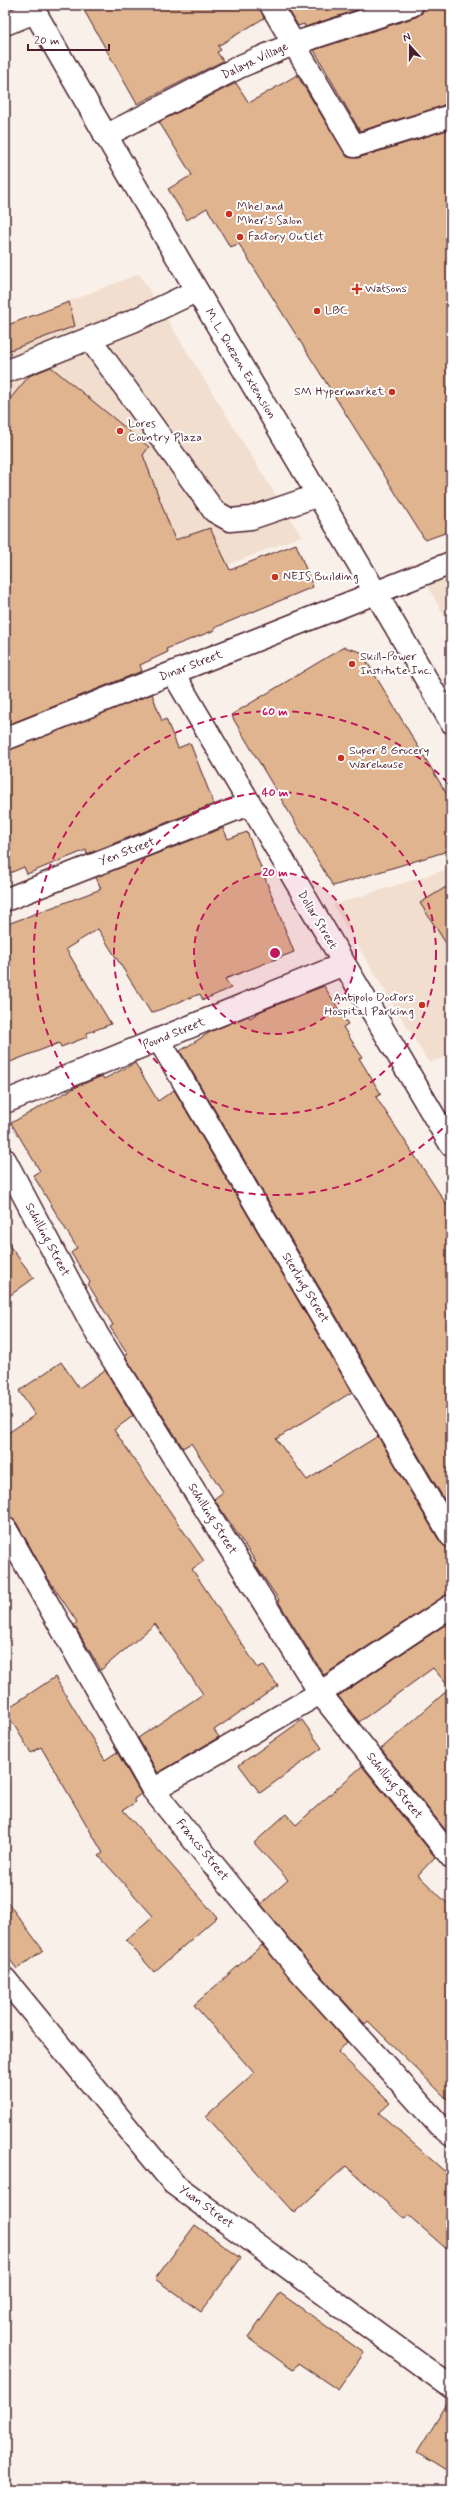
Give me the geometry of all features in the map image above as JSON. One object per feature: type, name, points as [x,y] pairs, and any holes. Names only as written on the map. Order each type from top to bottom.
[{"type":"street","points":[[271,5],[354,146],[451,116]]},
{"type":"street","name":"Dalaya Village","points":[[105,136],[241,66],[293,44],[412,5]]},
{"type":"street","points":[[5,24],[33,8]]},
{"type":"street","name":"M. L. Quezon Extension","points":[[33,8],[105,136],[376,591],[451,722]]},
{"type":"street","points":[[6,372],[90,339],[196,291]]},
{"type":"street","points":[[90,339],[214,511],[230,520],[250,518],[319,495]]},
{"type":"street","name":"Dinar Street","points":[[5,739],[376,591],[451,563]]},
{"type":"street","name":"Dollar Street","points":[[173,672],[249,804],[451,1145]]},
{"type":"street","name":"Yen Street","points":[[5,900],[249,804]]},
{"type":"street","name":"Pound Street","points":[[5,1102],[344,964]]},
{"type":"street","name":"Sterling Street","points":[[159,1040],[451,1536]]},
{"type":"street","name":"Schilling Street","points":[[5,1160],[97,1334],[320,1693],[451,1857]]},
{"type":"street","name":"Francs Street","points":[[5,1528],[153,1790],[298,1968],[439,2125],[451,2135]]},
{"type":"street","points":[[153,1790],[320,1693],[451,1606]]},
{"type":"street","name":"Yuan Street","points":[[5,1979],[174,2184],[451,2387]]},
{"type":"shaded area","name":"Lores Country Plaza","points":[[139,274],[301,536],[5,653],[5,326]]},
{"type":"shaded area","points":[[451,574],[451,628],[426,583]]},
{"type":"shaded area","name":"Antipolo Doctors Hospital Parking","points":[[451,868],[451,1055],[429,1063],[333,905]]},
{"type":"building","points":[[81,5],[259,5],[264,18],[218,46],[221,50],[217,52],[223,61],[137,104]]},
{"type":"building","points":[[286,5],[372,5],[305,27],[304,24],[298,26]]},
{"type":"building","points":[[424,5],[451,5],[451,101],[439,107],[360,131],[314,50],[416,17],[422,13]]},
{"type":"building","points":[[297,75],[347,157],[358,158],[447,130],[451,140],[451,531],[425,540],[239,244],[230,247],[207,208],[187,220],[168,189],[192,175],[159,122],[236,83],[249,103]]},
{"type":"building","points":[[69,302],[75,326],[5,352],[5,326]]},
{"type":"building","points":[[51,367],[149,447],[143,455],[175,540],[210,528],[230,570],[296,544],[313,587],[214,628],[215,630],[166,649],[168,652],[140,665],[142,671],[5,726],[5,405],[29,376]]},
{"type":"building","name":"Super 8 Grocery Warehouse","points":[[344,647],[361,652],[451,801],[451,850],[333,886],[231,715]]},
{"type":"building","points":[[152,694],[162,721],[166,719],[178,748],[190,743],[214,804],[87,854],[86,850],[27,874],[24,867],[5,875],[5,751]]},
{"type":"building","points":[[223,828],[228,839],[247,832],[294,952],[225,979],[231,988],[203,1000],[200,994],[151,1013],[98,929],[66,949],[111,1024],[87,1033],[87,1037],[61,1047],[59,1043],[5,1064],[5,925],[101,889],[96,877]]},
{"type":"building","points":[[451,884],[451,951],[420,903]]},
{"type":"building","points":[[324,986],[348,1024],[343,1027],[362,1057],[359,1058],[381,1094],[376,1097],[451,1211],[451,1511],[180,1051],[212,1031],[248,1016],[250,1018],[261,1011]]},
{"type":"building","points":[[135,1063],[158,1101],[174,1090],[352,1392],[276,1439],[307,1480],[378,1436],[440,1542],[451,1548],[451,1594],[444,1596],[324,1675],[278,1601],[279,1600],[254,1563],[256,1562],[214,1499],[223,1492],[191,1443],[183,1448],[125,1356],[128,1354],[110,1327],[113,1325],[88,1284],[90,1282],[71,1253],[77,1248],[33,1175],[40,1171],[11,1123],[76,1087],[102,1076],[104,1079]]},
{"type":"building","points":[[5,1240],[34,1278],[5,1299]]},
{"type":"building","points":[[61,1362],[79,1388],[105,1370],[133,1416],[114,1430],[204,1561],[192,1569],[258,1668],[263,1665],[278,1686],[214,1730],[219,1737],[158,1773],[138,1738],[203,1694],[155,1624],[101,1670],[74,1625],[77,1622],[47,1577],[16,1522],[5,1516],[5,1435],[35,1415],[19,1391]]},
{"type":"building","points":[[451,1621],[451,1837],[381,1749],[450,1688],[433,1668],[359,1722],[338,1696]]},
{"type":"building","points":[[55,1677],[105,1760],[117,1752],[141,1794],[134,1799],[136,1802],[123,1810],[217,1917],[154,1972],[126,1940],[153,1916],[99,1856],[103,1853],[41,1747],[31,1753],[5,1710]]},
{"type":"building","points":[[302,1720],[322,1748],[260,1793],[239,1765]]},
{"type":"building","points":[[362,1766],[435,1857],[418,1875],[451,1907],[451,2103],[368,2021],[365,2024],[306,1960],[261,1904],[288,1880],[254,1843],[286,1814],[296,1825]]},
{"type":"building","points":[[5,1899],[43,1950],[17,1969],[5,1953]]},
{"type":"building","points":[[262,1945],[347,2042],[338,2052],[390,2103],[379,2113],[451,2177],[451,2253],[408,2215],[405,2219],[346,2166],[294,2213],[206,2116],[254,2073],[194,2005]]},
{"type":"building","points":[[195,2225],[241,2258],[201,2312],[155,2279]]},
{"type":"building","points":[[280,2293],[364,2353],[338,2390],[298,2363],[293,2370],[248,2338]]},
{"type":"building","points":[[451,2399],[451,2474],[417,2453]]},
{"type":"place","name":"Mhel and Mher's Salon","points":[[229,214]]},
{"type":"place","name":"Factory Outlet","points":[[240,237]]},
{"type":"place","name":"Watsons","points":[[357,289]]},
{"type":"place","name":"LBC","points":[[317,311]]},
{"type":"place","name":"SM Hypermarket","points":[[392,392]]},
{"type":"place","name":"Lores Country Plaza","points":[[120,431]]},
{"type":"place","name":"NEIS Building","points":[[275,577]]},
{"type":"place","name":"Skill-Power Institute Inc.","points":[[352,664]]},
{"type":"place","name":"Super 8 Grocery Warehouse","points":[[341,758]]},
{"type":"place","name":"Antipolo Doctors Hospital Parking","points":[[422,1005]]}]
